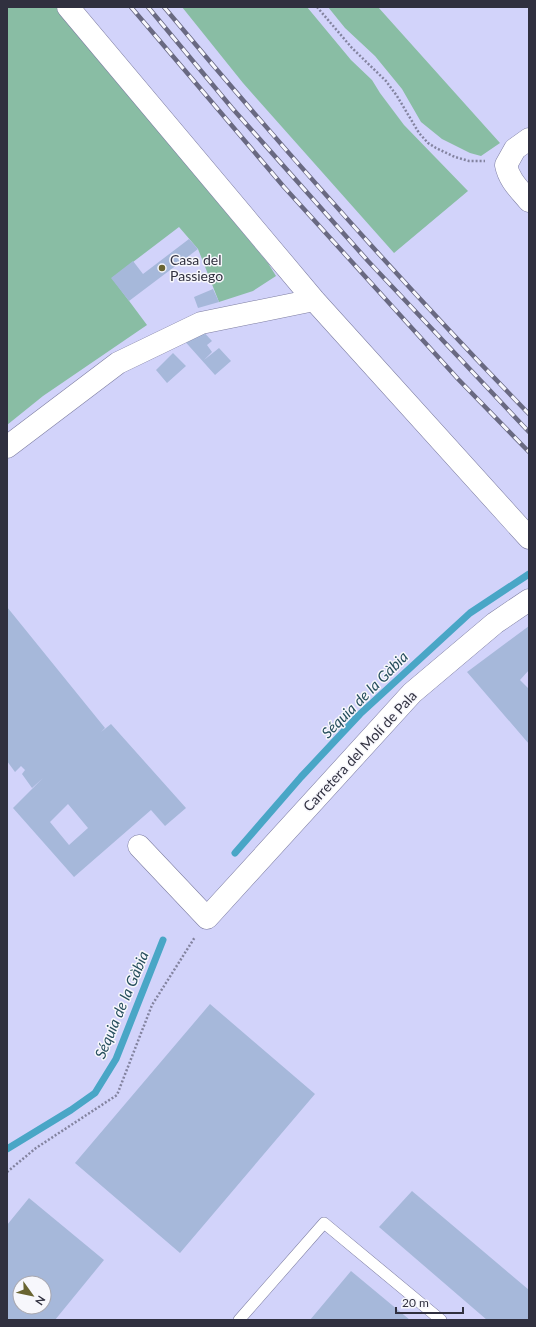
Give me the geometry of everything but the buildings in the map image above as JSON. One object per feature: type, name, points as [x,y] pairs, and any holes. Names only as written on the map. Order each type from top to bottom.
[{"type":"street","points":[[68,7],[314,300],[529,538]]},
{"type":"street","points":[[522,144],[506,165],[512,181],[529,201]]},
{"type":"street","points":[[7,447],[118,363],[201,323],[314,300]]},
{"type":"street","name":"Carretera del Molí de Pala","points":[[207,918],[412,693],[495,623],[529,600]]},
{"type":"street","points":[[139,846],[207,918]]},
{"type":"lane","points":[[239,1320],[324,1223],[441,1320]]},
{"type":"path","points":[[317,7],[352,48],[386,81],[397,96],[418,133],[428,143],[455,157],[469,161],[484,161],[522,144]]},
{"type":"path","points":[[7,1172],[36,1148],[117,1095],[152,1004],[207,918]]},
{"type":"green space","points":[[7,7],[56,7],[268,263],[276,276],[253,291],[219,302],[198,249],[179,227],[112,278],[147,325],[43,396],[7,425]]},
{"type":"green space","points":[[182,7],[307,7],[351,60],[372,80],[404,125],[468,191],[394,253],[243,83]]},
{"type":"green space","points":[[328,7],[378,7],[500,143],[481,156],[470,153],[442,139],[421,122],[402,89],[375,56],[345,28]]},
{"type":"waterway","name":"Séquia de la Gàbia","points":[[235,853],[301,777],[360,714],[470,613],[529,574]]},
{"type":"waterway","name":"Séquia de la Gàbia","points":[[7,1149],[71,1110],[95,1093],[116,1059],[163,940]]},
{"type":"railway","points":[[131,7],[284,187],[458,379],[529,452]]},
{"type":"railway","points":[[148,7],[232,108],[368,261],[529,432]]},
{"type":"railway","points":[[164,7],[297,163],[435,315],[529,414]]},
{"type":"place","name":"Casa del Passiego","points":[[162,268]]}]
